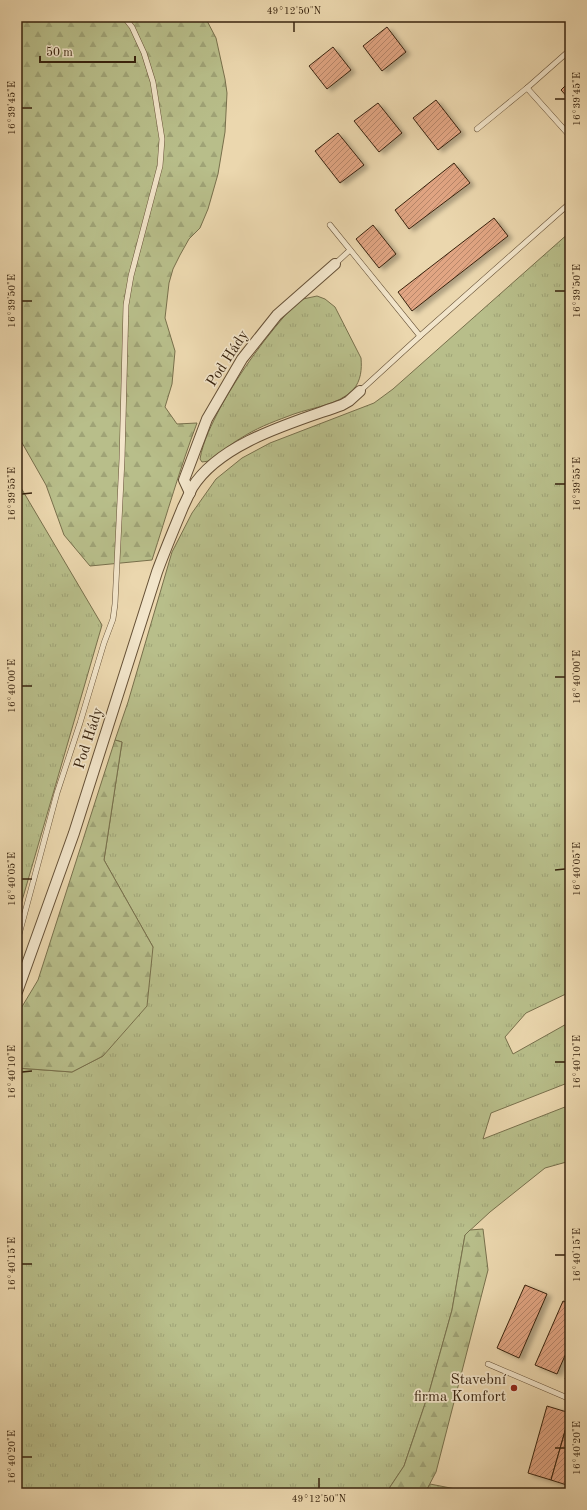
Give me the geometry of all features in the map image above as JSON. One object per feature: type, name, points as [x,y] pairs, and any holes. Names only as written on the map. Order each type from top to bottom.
[{"type":"street","name":"Pod Hády","points":[[190,493],[184,480],[193,453],[207,419],[242,359],[277,315],[335,264]]},
{"type":"street","name":"Pod Hády","points":[[18,988],[74,833],[156,572],[192,488],[206,472],[235,448],[272,430],[342,405],[360,391]]},
{"type":"lane","points":[[17,942],[58,793],[104,643],[113,619],[115,604],[122,451],[126,305],[131,276],[160,166],[162,139],[153,82],[144,52],[132,27],[124,17]]},
{"type":"lane","points":[[477,129],[570,50]]},
{"type":"lane","points":[[527,88],[570,136]]},
{"type":"lane","points":[[360,391],[570,203]]},
{"type":"lane","points":[[330,225],[420,336]]},
{"type":"lane","points":[[335,264],[350,250]]},
{"type":"lane","points":[[488,1364],[570,1399]]},
{"type":"green space","points":[[17,17],[205,17],[216,38],[227,93],[225,132],[218,174],[208,209],[200,228],[189,239],[173,269],[169,283],[165,318],[175,351],[172,384],[165,407],[177,424],[197,423],[152,560],[90,566],[64,535],[46,485],[17,434]]},
{"type":"green space","points":[[570,232],[570,992],[526,1013],[505,1037],[513,1054],[570,1022],[570,1082],[491,1113],[483,1139],[570,1105],[570,1161],[545,1168],[490,1212],[465,1235],[452,1310],[430,1389],[404,1466],[386,1493],[17,1493],[17,1068],[72,1072],[103,1056],[153,947],[104,860],[122,742],[115,740],[128,702],[172,552],[192,513],[216,479],[242,458],[270,443],[374,403],[393,389]]},
{"type":"green space","points":[[317,296],[325,299],[335,307],[361,358],[360,375],[356,386],[347,395],[340,399],[270,423],[236,441],[209,461],[202,462],[200,459],[201,452],[211,426],[228,394],[246,367],[265,340],[296,303],[303,299]]},
{"type":"green space","points":[[17,481],[102,625],[17,918]]},
{"type":"green space","points":[[115,740],[122,742],[104,860],[153,947],[147,1006],[103,1056],[72,1072],[17,1068],[17,1015],[38,980]]},
{"type":"green space","points":[[483,1229],[488,1270],[436,1472],[425,1493],[386,1493],[404,1466],[430,1389],[452,1310],[465,1235],[470,1230]]},
{"type":"green space","points":[[430,1484],[476,1493],[425,1493]]},
{"type":"building","points":[[387,27],[406,52],[382,71],[363,46]]},
{"type":"building","points":[[333,47],[351,70],[327,89],[309,66]]},
{"type":"building","points":[[570,81],[570,100],[561,90]]},
{"type":"building","points":[[436,100],[461,132],[438,150],[413,118]]},
{"type":"building","points":[[378,103],[402,133],[379,152],[354,121]]},
{"type":"building","points":[[338,133],[364,165],[340,183],[315,151]]},
{"type":"building","points":[[454,163],[470,183],[409,229],[395,210]]},
{"type":"building","points":[[494,218],[508,236],[412,311],[398,292]]},
{"type":"building","points":[[373,225],[396,254],[379,268],[356,239]]},
{"type":"building","points":[[525,1285],[547,1294],[519,1358],[497,1348]]},
{"type":"building","points":[[563,1301],[570,1304],[570,1344],[557,1374],[535,1365]]},
{"type":"building","points":[[570,1367],[570,1381],[565,1379]]},
{"type":"building","points":[[547,1406],[570,1413],[551,1480],[528,1473]]},
{"type":"building","points":[[570,1414],[570,1486],[551,1480]]},
{"type":"place","name":"Stavební firma Komfort","points":[[514,1388]]}]
